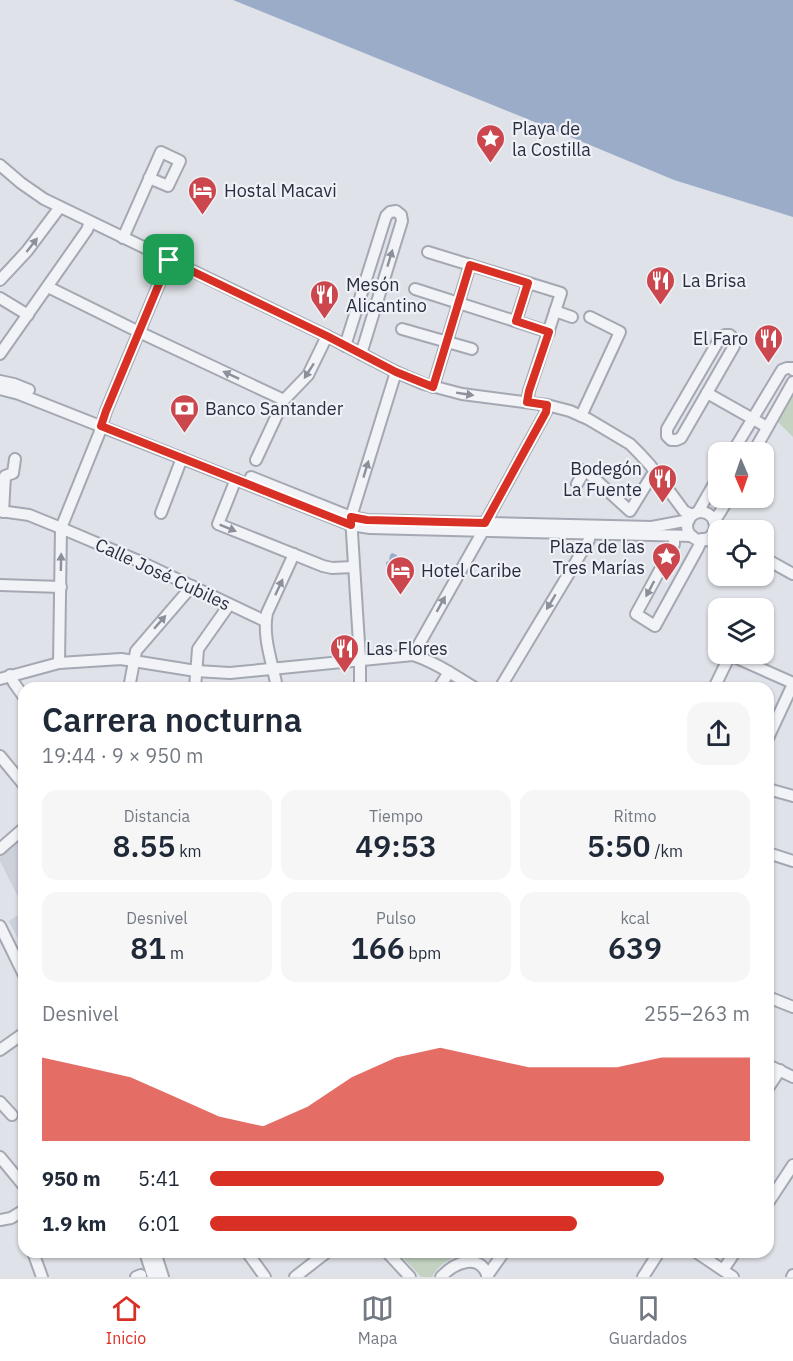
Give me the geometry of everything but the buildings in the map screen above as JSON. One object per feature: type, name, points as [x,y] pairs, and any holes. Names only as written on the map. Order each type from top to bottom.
[{"type":"street","points":[[0,165],[29,190],[60,207],[327,336],[396,372],[433,387],[462,394],[547,405],[581,416],[630,444],[641,454],[684,512],[693,516]]},
{"type":"street","points":[[123,238],[149,178]]},
{"type":"street","points":[[0,280],[27,251],[60,207]]},
{"type":"street","points":[[345,346],[386,216],[396,211],[401,215],[402,221],[361,354]]},
{"type":"street","points":[[0,354],[87,230],[90,222]]},
{"type":"street","points":[[428,252],[561,293],[527,402]]},
{"type":"street","points":[[59,663],[61,528],[169,260]]},
{"type":"street","points":[[433,387],[470,265]]},
{"type":"street","points":[[516,321],[528,283]]},
{"type":"street","points":[[48,287],[284,400]]},
{"type":"street","points":[[415,289],[549,332]]},
{"type":"street","points":[[0,298],[28,315]]},
{"type":"street","points":[[555,311],[572,317]]},
{"type":"street","points":[[581,416],[625,334],[590,317]]},
{"type":"street","points":[[402,328],[472,349]]},
{"type":"street","points":[[725,334],[730,335],[734,340],[734,345],[707,393],[681,438],[671,440],[667,436],[667,429],[720,338],[725,334]]},
{"type":"street","points":[[256,460],[284,400],[308,375],[327,336]]},
{"type":"street","points":[[738,442],[782,370],[787,368],[793,370]]},
{"type":"street","points":[[360,682],[351,521],[396,372]]},
{"type":"street","points":[[0,381],[14,384],[182,458],[370,528],[652,527],[708,514],[712,520]]},
{"type":"street","points":[[759,442],[793,382]]},
{"type":"street","points":[[0,390],[19,394],[102,423],[351,521]]},
{"type":"street","points":[[707,393],[767,428]]},
{"type":"street","points":[[413,655],[546,412],[547,405]]},
{"type":"street","points":[[161,513],[182,458]]},
{"type":"street","points":[[1,512],[5,476],[13,473],[15,459]]},
{"type":"street","points":[[578,484],[585,470],[630,511],[654,472]]},
{"type":"street","points":[[236,479],[218,524],[332,568],[353,567]]},
{"type":"street","points":[[699,538],[688,529],[693,516],[708,493]]},
{"type":"street","name":"Calle José Cubiles","points":[[1,512],[29,515],[61,528],[141,562],[265,621]]},
{"type":"street","points":[[484,527],[699,538],[708,541]]},
{"type":"street","points":[[504,682],[589,540],[589,533]]},
{"type":"street","points":[[699,538],[708,536]]},
{"type":"street","points":[[674,537],[674,544],[636,614],[655,626],[698,548],[699,538]]},
{"type":"street","points":[[275,682],[265,621],[294,554]]},
{"type":"street","points":[[774,564],[793,574]]},
{"type":"street","points":[[0,585],[61,587]]},
{"type":"street","points":[[130,682],[136,651],[192,586]]},
{"type":"street","points":[[195,682],[198,649],[229,605]]},
{"type":"street","points":[[18,691],[5,677],[59,663],[121,659],[196,671],[230,673],[413,655],[465,682]]},
{"type":"street","points":[[717,682],[726,664]]},
{"type":"street","points":[[750,664],[793,684],[774,725]]},
{"type":"street","points":[[443,682],[449,672]]},
{"type":"street","points":[[0,756],[18,778]]},
{"type":"street","points":[[774,791],[793,796]]},
{"type":"street","points":[[0,849],[18,833]]},
{"type":"street","points":[[774,855],[793,861]]},
{"type":"street","points":[[0,926],[18,963]]},
{"type":"street","points":[[774,999],[793,1007]]},
{"type":"street","points":[[0,1050],[18,1037]]},
{"type":"street","points":[[774,1068],[793,1077]]},
{"type":"street","points":[[774,1079],[780,1070]]},
{"type":"street","points":[[0,1102],[12,1115]]},
{"type":"street","points":[[0,1157],[18,1179]]},
{"type":"street","points":[[774,1194],[793,1165]]},
{"type":"street","points":[[0,1220],[11,1218],[18,1214]]},
{"type":"street","points":[[35,1258],[42,1277]]},
{"type":"street","points":[[147,1258],[153,1277]]},
{"type":"street","points":[[157,1258],[164,1277]]},
{"type":"street","points":[[251,1258],[265,1277]]},
{"type":"street","points":[[295,1277],[319,1258]]},
{"type":"street","points":[[393,1258],[410,1277]]},
{"type":"street","points":[[487,1276],[499,1258]]},
{"type":"street","points":[[643,1277],[655,1258]]},
{"type":"street","points":[[705,1258],[733,1277]]},
{"type":"street","points":[[723,1270],[731,1258]]},
{"type":"street","points":[[441,1277],[457,1264],[477,1260],[486,1271],[487,1276]]},
{"type":"shaded area","points":[[18,841],[18,897],[0,861],[0,857]]},
{"type":"shaded area","points":[[18,915],[18,939],[9,921]]},
{"type":"green space","points":[[793,396],[793,437],[778,422]]},
{"type":"green space","points":[[404,1258],[453,1258],[438,1268],[432,1277],[421,1277]]},
{"type":"water","points":[[233,0],[793,0],[793,217],[674,180]]},
{"type":"water","points":[[392,553],[397,555],[398,561],[401,561],[402,579],[388,580],[386,562],[389,561]]},
{"type":"place","name":"Playa de la Costilla","points":[[491,164]]},
{"type":"place","name":"Hostal Macavi","points":[[203,216]]},
{"type":"place","name":"La Brisa","points":[[661,306]]},
{"type":"place","name":"Mesón Alicantino","points":[[325,320]]},
{"type":"place","name":"El Faro","points":[[769,364]]},
{"type":"place","name":"Banco Santander","points":[[184,434]]},
{"type":"place","name":"Bodegón La Fuente","points":[[663,504]]},
{"type":"place","name":"Plaza de las Tres Marías","points":[[666,582]]},
{"type":"place","name":"Hotel Caribe","points":[[400,596]]},
{"type":"place","name":"Las Flores","points":[[345,674]]},
{"type":"route","points":[[169,260],[396,372],[433,387],[470,265],[528,283],[516,321],[549,332],[527,402],[547,405],[546,412],[485,523],[367,520],[351,517],[351,525],[101,426],[169,260]]}]
